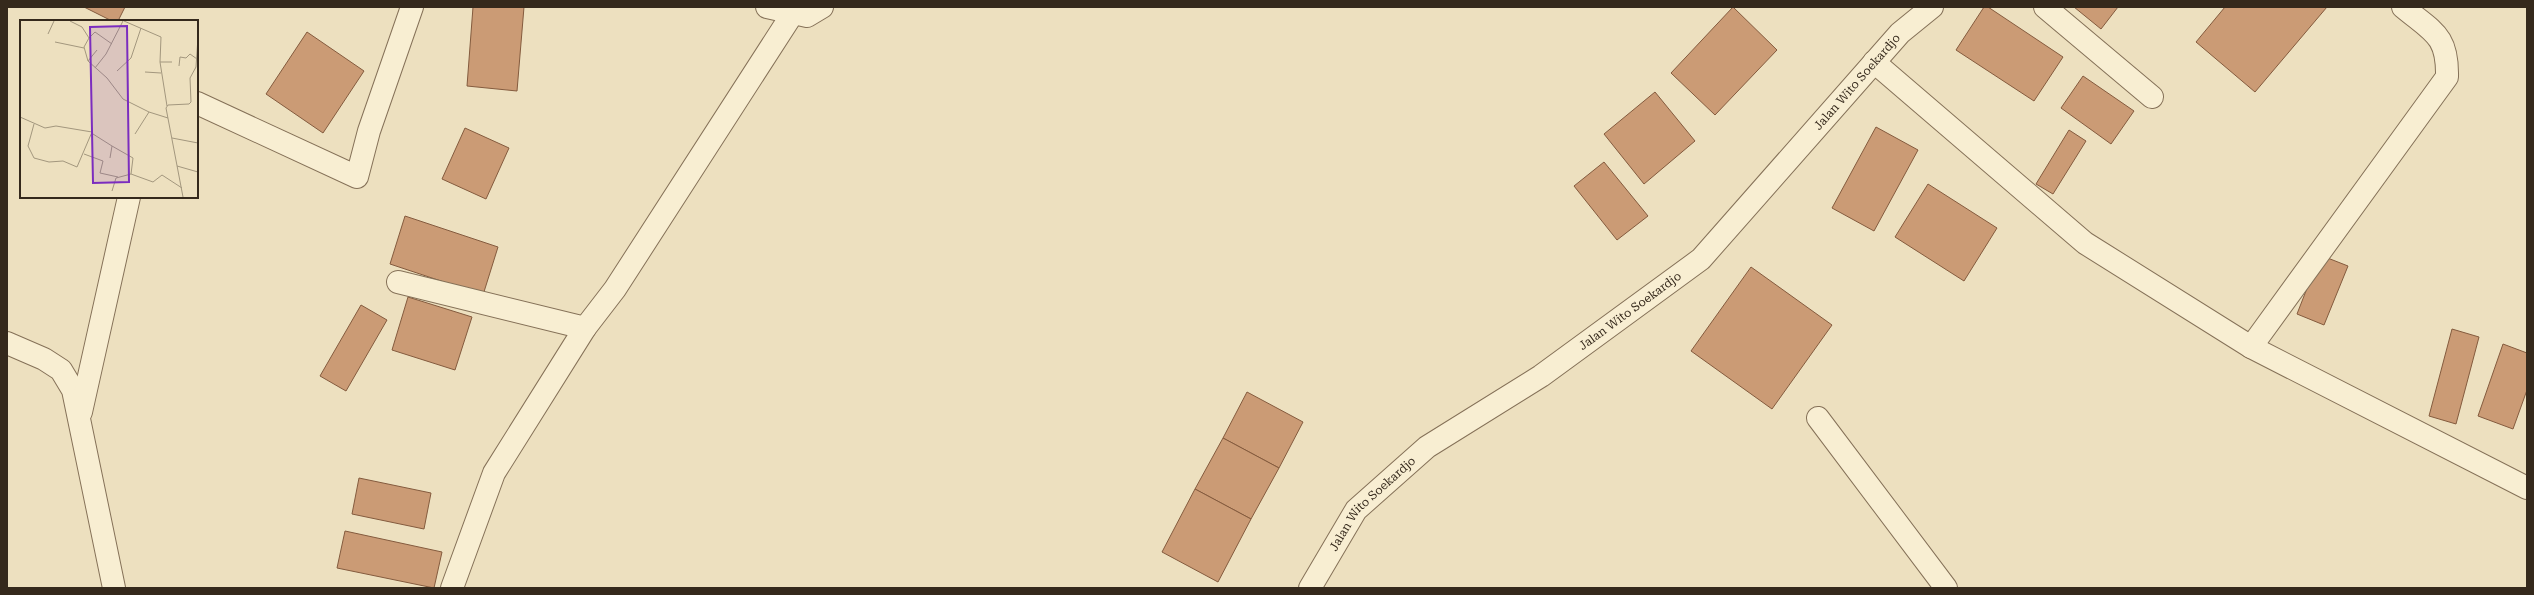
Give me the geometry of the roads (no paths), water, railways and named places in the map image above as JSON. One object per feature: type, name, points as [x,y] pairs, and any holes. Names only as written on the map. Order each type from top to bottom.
[{"type":"street","points":[[198,103],[357,177],[369,131],[412,7]]},
{"type":"street","points":[[767,7],[807,16],[822,7]]},
{"type":"street","name":"Jalan Wito Soekardjo","points":[[1310,588],[1356,510],[1427,447],[1541,376],[1701,259],[1900,33],[1932,7]]},
{"type":"street","points":[[2045,7],[2152,97]]},
{"type":"street","points":[[2251,347],[2447,78],[2448,57],[2441,38],[2403,7]]},
{"type":"street","points":[[452,588],[494,473],[585,328],[615,289],[793,13]]},
{"type":"street","points":[[1874,62],[2084,243],[2251,347],[2527,488]]},
{"type":"street","points":[[79,419],[129,198]]},
{"type":"street","points":[[398,282],[585,328]]},
{"type":"street","points":[[7,343],[44,359],[61,370],[73,390],[114,588]]},
{"type":"street","points":[[1818,418],[1946,588]]}]
